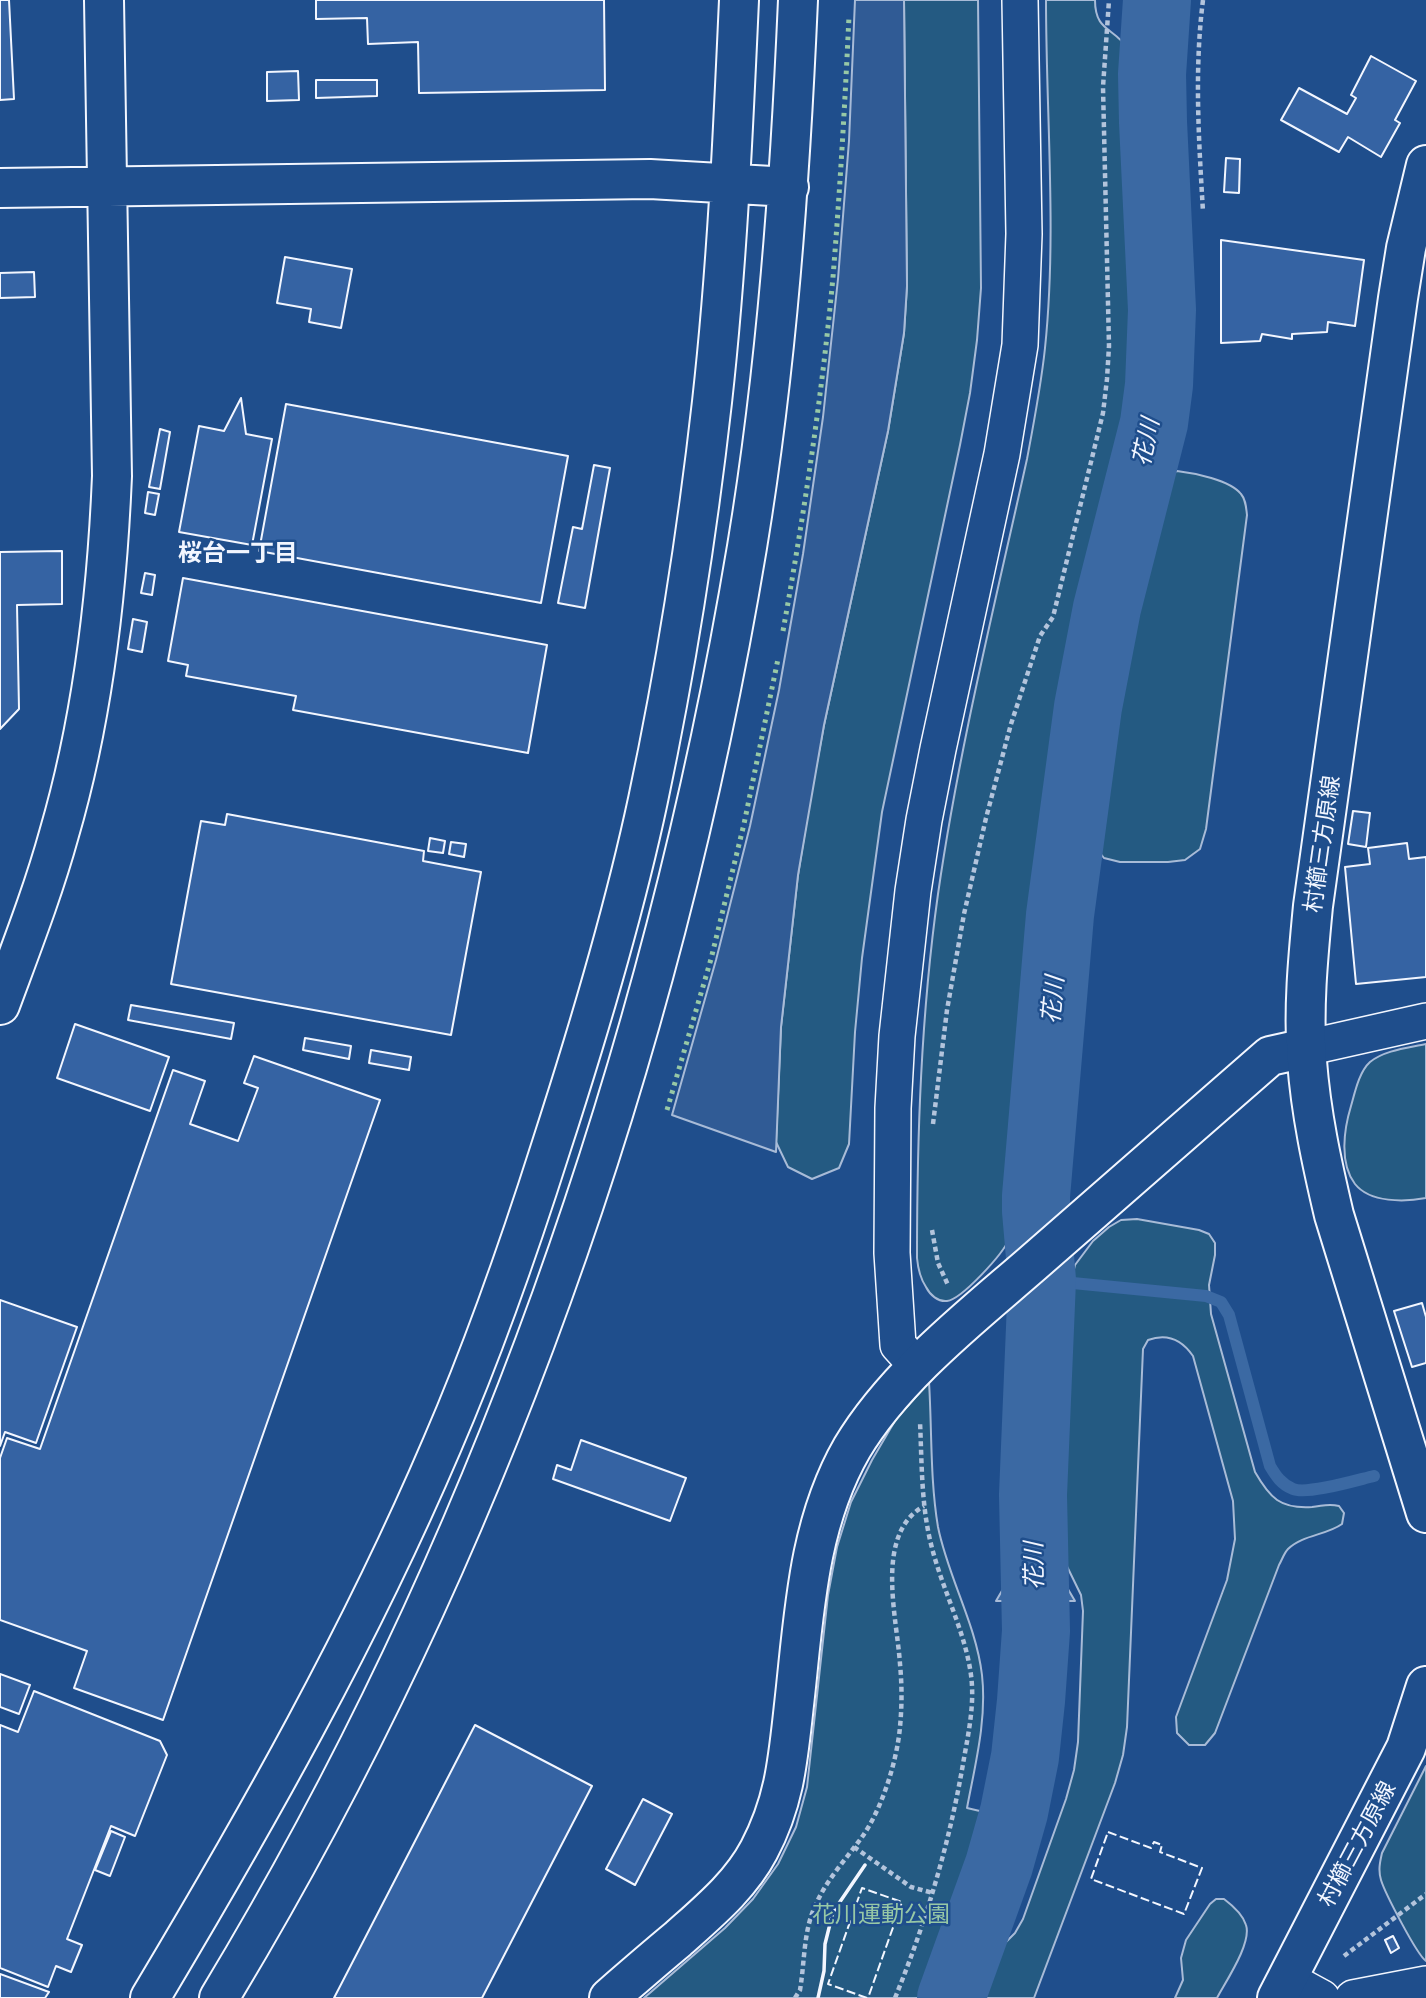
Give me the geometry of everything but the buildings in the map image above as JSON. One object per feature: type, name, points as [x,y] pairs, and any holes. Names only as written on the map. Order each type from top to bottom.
[{"type":"street","points":[[3,986],[39,900],[63,820],[80,750],[102,620],[112,476],[104,0]]},
{"type":"street","points":[[150,1998],[262,1808],[326,1689],[414,1507],[492,1320],[578,1064],[615,934],[647,802],[673,670],[695,536],[725,268],[739,0]]},
{"type":"street","points":[[219,1998],[318,1822],[433,1589],[487,1464],[537,1336],[583,1208],[624,1078],[662,946],[694,813],[723,679],[747,545],[782,274],[798,0]]},
{"type":"street","points":[[917,1366],[898,1345],[892,1253],[893,1108],[897,1036],[912,903],[925,820],[938,748],[1002,454],[1020,345],[1024,234],[1020,0]]},
{"type":"street","name":"村櫛三方原線","points":[[1426,165],[1406,248],[1398,298],[1313,906],[1305,1010],[1313,1114],[1334,1215],[1426,1513]]},
{"type":"street","points":[[0,188],[650,178],[789,187]]},
{"type":"street","points":[[609,1998],[710,1911],[736,1884],[758,1853],[774,1819],[785,1782],[814,1542],[830,1494],[852,1448],[881,1406],[917,1366],[979,1310],[1270,1056],[1426,1021]]},
{"type":"street","name":"村櫛三方原線","points":[[1282,1988],[1406,1748],[1426,1686]]},
{"type":"street","points":[[1353,1998],[1426,1984]]},
{"type":"street","points":[[1282,1988],[1322,1998]]},
{"type":"path","points":[[932,1134],[947,1010],[964,914],[986,818],[1011,724],[1040,636],[1052,617],[1103,413],[1109,346],[1103,87],[1109,0]]},
{"type":"path","points":[[1203,0],[1198,74],[1203,212]]},
{"type":"path","points":[[931,1223],[938,1263],[948,1286]]},
{"type":"path","points":[[895,1998],[943,1859],[956,1806],[972,1704],[971,1674],[933,1552],[924,1506],[917,1366]]},
{"type":"path","points":[[795,1998],[800,1990],[809,1922],[816,1904],[825,1886],[864,1834],[880,1802],[892,1768],[899,1734],[902,1698],[892,1580],[893,1560],[905,1521],[914,1511],[924,1506]]},
{"type":"path","points":[[854,1847],[911,1887],[933,1893]]},
{"type":"path","points":[[1336,1962],[1426,1894]]},
{"type":"green space","points":[[904,0],[978,0],[981,288],[977,340],[960,445],[882,812],[862,958],[849,1144],[839,1168],[812,1179],[788,1167],[776,1142],[781,1027],[798,875],[810,800],[888,431],[904,333],[907,286]]},
{"type":"green space","points":[[1046,0],[1095,0],[1098,18],[1123,42],[1130,55],[1142,310],[1139,383],[1125,455],[1088,604],[1069,704],[1040,913],[1015,1218],[1009,1239],[991,1265],[962,1293],[944,1301],[928,1290],[921,1277],[917,1258],[919,1121],[924,1030],[932,939],[956,785],[1027,459],[1043,362],[1051,218]]},
{"type":"green space","points":[[1177,471],[1211,478],[1236,489],[1244,499],[1247,515],[1206,829],[1200,849],[1185,860],[1120,862],[1104,858],[1093,844],[1092,825],[1127,612],[1158,491],[1165,478]]},
{"type":"green space","points":[[1426,1044],[1426,1198],[1388,1200],[1369,1195],[1355,1184],[1350,1176],[1344,1146],[1346,1125],[1358,1083],[1366,1066],[1376,1058]]},
{"type":"green space","points":[[1137,1219],[1209,1234],[1215,1243],[1209,1285],[1211,1314],[1255,1472],[1271,1495],[1284,1504],[1301,1507],[1339,1506],[1344,1513],[1342,1524],[1300,1541],[1287,1551],[1279,1565],[1215,1733],[1205,1745],[1189,1745],[1177,1733],[1176,1717],[1227,1580],[1235,1539],[1233,1501],[1193,1356],[1174,1339],[1162,1337],[1148,1340],[1143,1349],[1127,1727],[1123,1755],[1115,1783],[1034,1998],[964,1998],[978,1966],[1015,1933],[1023,1919],[1074,1770],[1078,1742],[1083,1611],[1081,1595],[1059,1550],[1057,1533],[1067,1298],[1075,1265],[1093,1241],[1121,1220]]},
{"type":"green space","name":"花川運動公園","points":[[929,1382],[932,1473],[938,1527],[974,1637],[982,1675],[982,1726],[967,1808],[1001,1816],[989,1862],[940,1998],[644,1998],[725,1928],[753,1899],[778,1864],[796,1827],[807,1787],[828,1595],[837,1547],[851,1502],[872,1460],[896,1419]]},
{"type":"green space","points":[[1426,1766],[1426,1961],[1395,1910],[1381,1880],[1379,1869],[1382,1853]]},
{"type":"green space","points":[[1216,1899],[1227,1901],[1245,1921],[1247,1933],[1242,1952],[1217,1998],[1175,1998],[1183,1980],[1181,1958],[1186,1940]]},
{"type":"shaded area","points":[[855,0],[904,0],[907,286],[904,333],[888,431],[824,725],[798,875],[781,1027],[776,1152],[672,1115],[750,826],[779,690],[803,554],[823,417],[838,279],[849,141]]},
{"type":"water","points":[[1046,1552],[1075,1601],[996,1601],[1024,1553]]},
{"type":"waterway","name":"花川","points":[[951,1998],[999,1865],[1014,1812],[1025,1757],[1031,1701],[1036,1631],[1033,1495],[1042,1280],[1036,1196],[1060,915],[1088,707],[1107,608],[1154,423],[1159,385],[1162,310],[1152,74],[1157,0]]},
{"type":"waterway","points":[[1042,1280],[1206,1296],[1221,1302],[1229,1315],[1270,1466],[1279,1479],[1293,1489],[1309,1490],[1374,1476]]},
{"type":"hedge","points":[[783,631],[812,455],[829,322],[849,16]]},
{"type":"hedge","points":[[667,1110],[711,959],[744,824],[778,659]]},
{"type":"fence","points":[[1108,1832],[1151,1848],[1154,1842],[1162,1845],[1160,1852],[1202,1868],[1184,1914],[1091,1879],[1108,1832]]},
{"type":"fence","points":[[867,1998],[828,1984],[862,1888],[902,1902],[868,1998]]},
{"type":"wall","points":[[818,1998],[824,1971],[825,1944],[833,1912],[865,1865]]},
{"type":"district","name":"桜台一丁目","points":[[238,553]]}]
